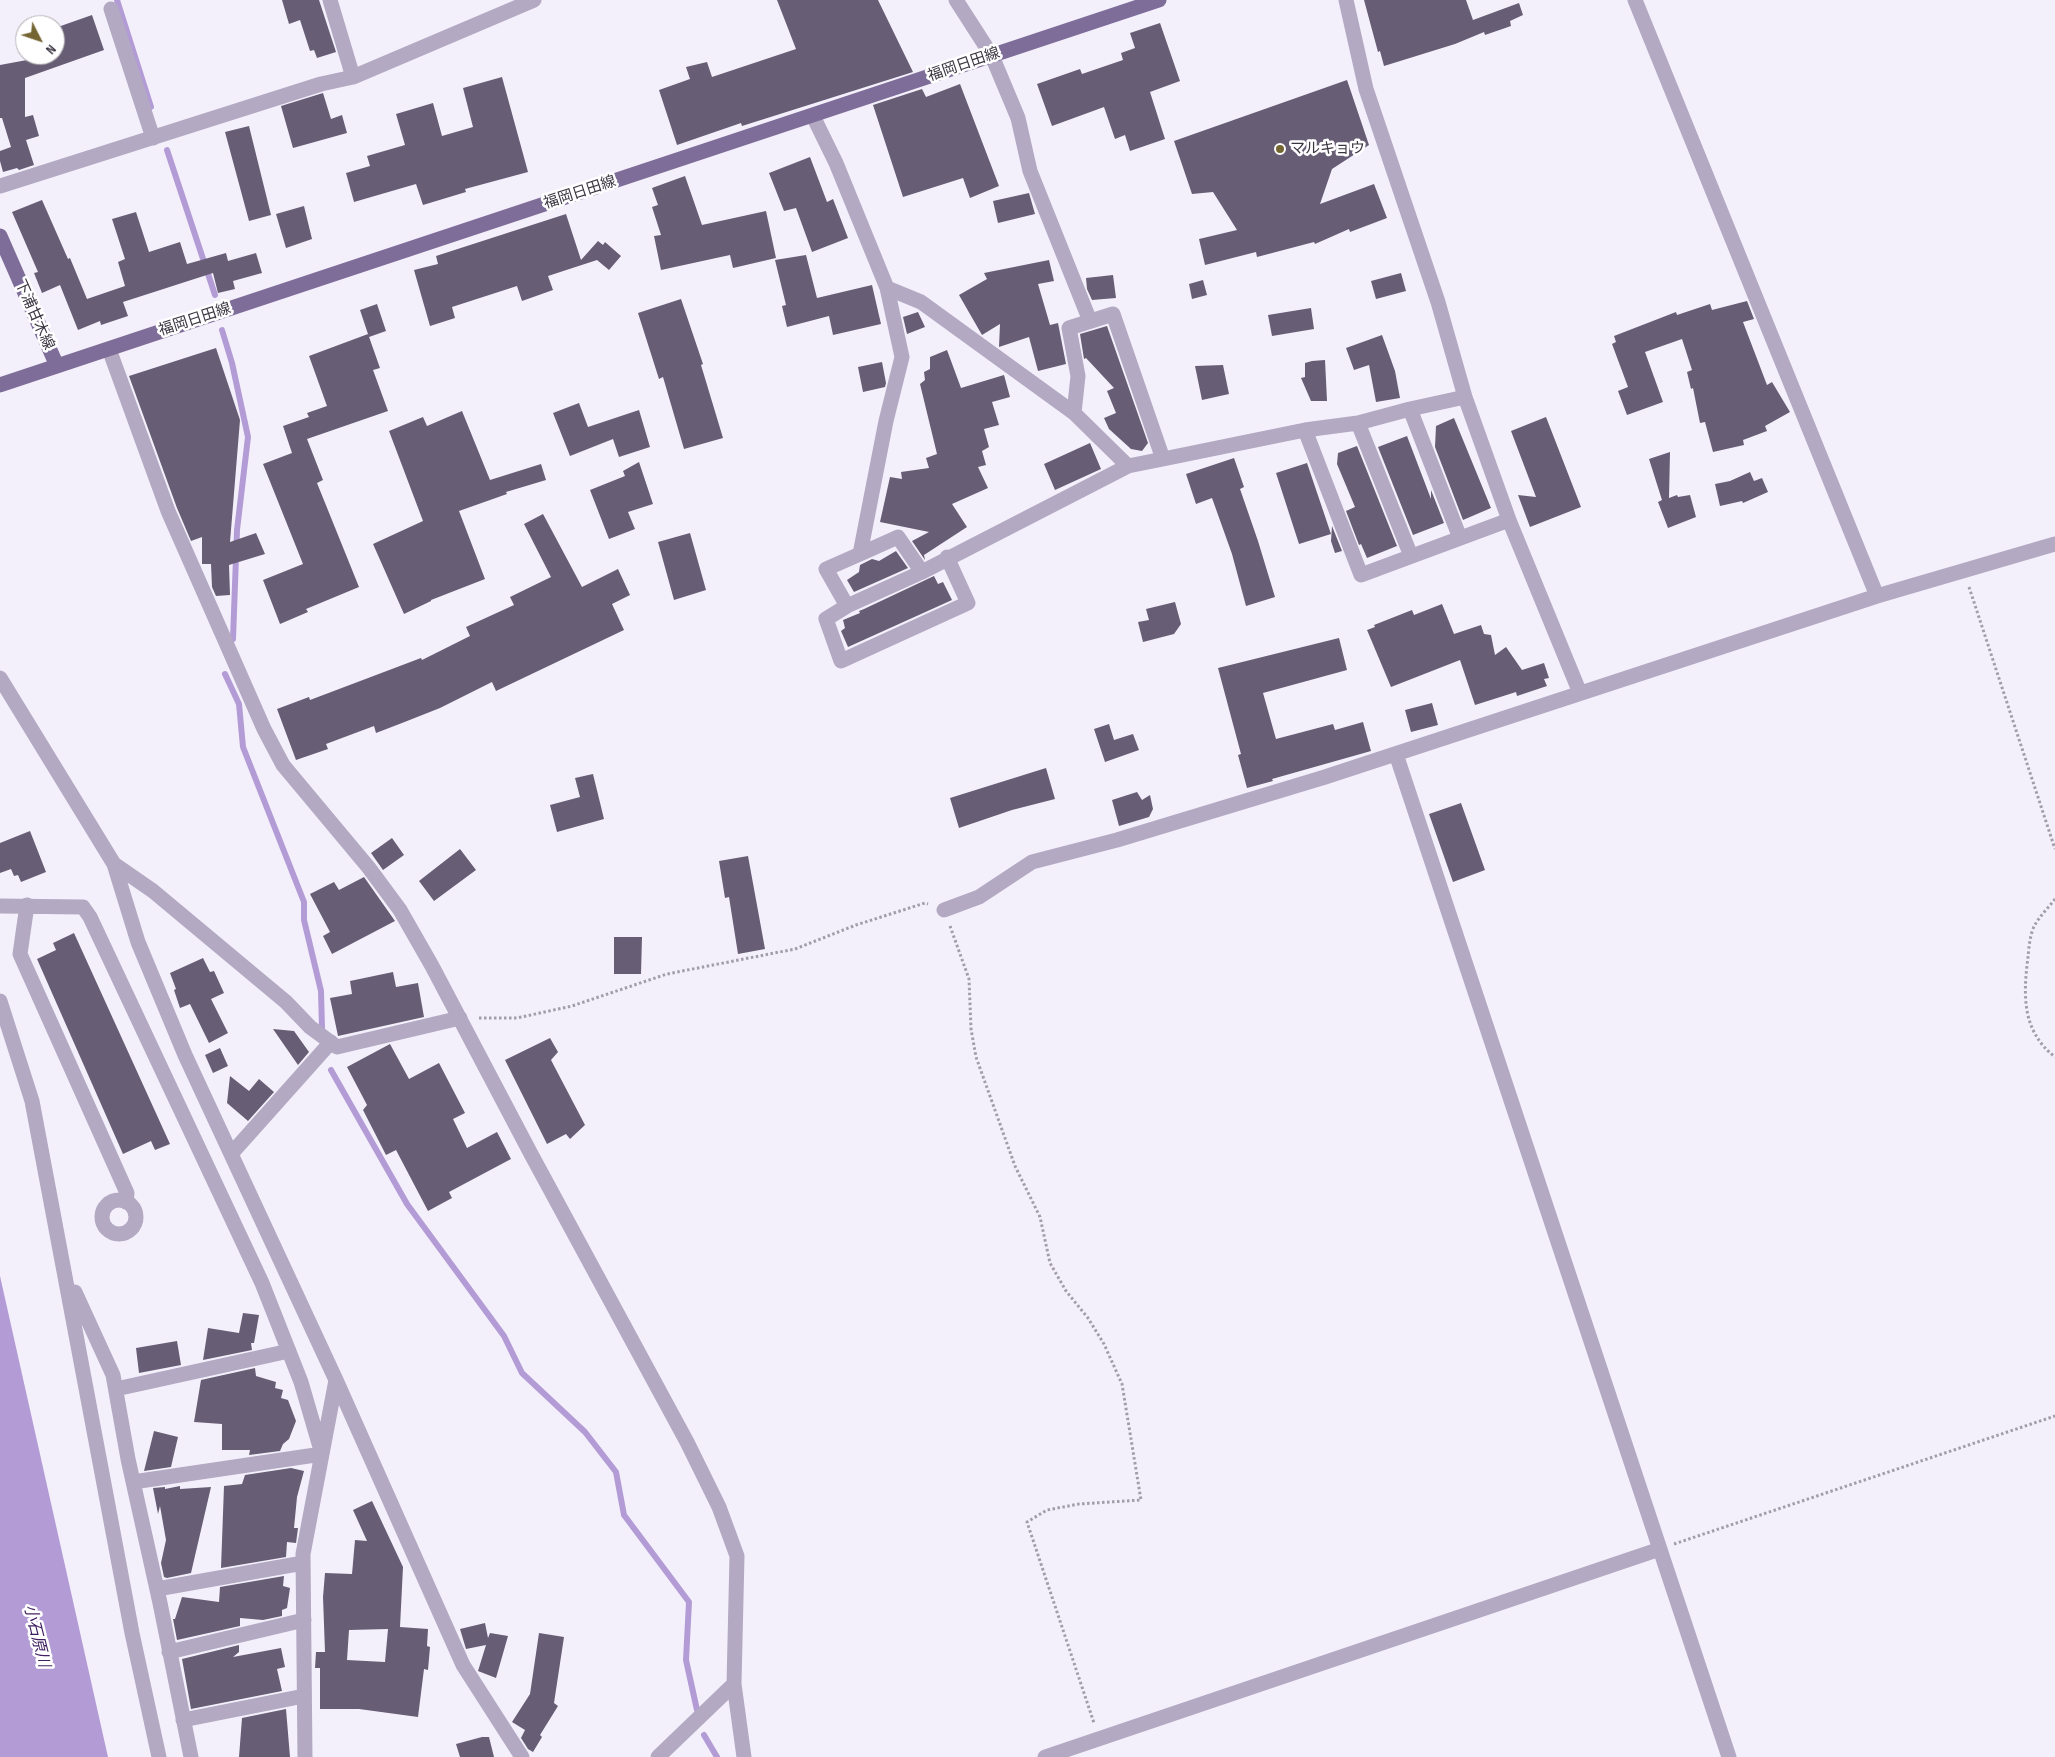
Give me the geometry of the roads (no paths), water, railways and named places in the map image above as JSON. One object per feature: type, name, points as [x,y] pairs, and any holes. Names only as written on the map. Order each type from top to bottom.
[{"type":"main road","name":"福岡日田線","points":[[0,385],[1159,0]]},
{"type":"main road","name":"下浦甘木線","points":[[0,236],[57,366]]},
{"type":"street","points":[[330,0],[353,77]]},
{"type":"street","points":[[0,186],[321,84],[353,77],[534,0]]},
{"type":"street","points":[[956,0],[992,56],[1018,118],[1030,170],[1090,321]]},
{"type":"street","points":[[1346,0],[1366,89],[1438,302],[1464,398],[1509,520],[1580,693]]},
{"type":"street","points":[[1635,0],[1877,596]]},
{"type":"street","points":[[111,9],[153,138]]},
{"type":"street","points":[[812,116],[836,164],[887,288],[902,357],[886,421],[860,554]]},
{"type":"street","points":[[887,288],[920,302],[1074,413],[1128,466]]},
{"type":"street","points":[[1074,413],[1078,376],[1069,328],[1112,314],[1163,459]]},
{"type":"street","points":[[109,348],[168,511],[264,730],[283,765],[369,868],[400,910],[688,1442],[719,1506],[737,1556],[734,1684],[744,1757]]},
{"type":"street","points":[[947,557],[968,603],[841,661],[826,619],[847,606],[922,572],[947,557],[1128,466],[1305,430],[1358,423],[1410,409],[1464,398]]},
{"type":"street","points":[[1410,409],[1460,538]]},
{"type":"street","points":[[1358,423],[1411,556]]},
{"type":"street","points":[[1305,430],[1361,575],[1509,520]]},
{"type":"street","points":[[847,606],[826,569],[898,537],[922,572]]},
{"type":"street","points":[[944,910],[978,897],[1032,862],[1116,840],[1220,809],[1396,754],[1877,596],[1964,569],[2055,544]]},
{"type":"street","points":[[0,678],[114,864],[138,942],[185,1056],[336,1380],[463,1665],[522,1757]]},
{"type":"street","points":[[1396,754],[1729,1757]]},
{"type":"street","points":[[114,864],[153,891],[286,1002],[310,1027],[337,1046],[460,1018]]},
{"type":"street","points":[[0,906],[83,907],[90,917],[262,1283],[288,1352],[302,1382],[322,1454]]},
{"type":"street","points":[[27,906],[20,954],[127,1193],[126,1202]]},
{"type":"street","points":[[0,1001],[32,1102],[66,1274],[132,1633],[159,1757]]},
{"type":"street","points":[[231,1154],[331,1042]]},
{"type":"street","points":[[66,1274],[113,1375],[190,1757]]},
{"type":"street","points":[[116,1389],[288,1352]]},
{"type":"street","points":[[305,1757],[303,1554],[336,1380]]},
{"type":"street","points":[[134,1482],[322,1454]]},
{"type":"street","points":[[1045,1757],[1660,1549]]},
{"type":"street","points":[[157,1589],[303,1563]]},
{"type":"street","points":[[170,1652],[304,1620]]},
{"type":"street","points":[[658,1757],[734,1684]]},
{"type":"street","points":[[183,1720],[304,1696]]},
{"type":"water","name":"小石原川","points":[[0,1276],[108,1757],[0,1757]]},
{"type":"waterway","points":[[117,0],[151,107]]},
{"type":"waterway","points":[[167,150],[215,295]]},
{"type":"waterway","points":[[222,330],[232,363],[248,437],[237,530],[233,639]]},
{"type":"waterway","points":[[225,674],[239,704],[243,747],[304,902],[304,920],[321,991],[322,1028]]},
{"type":"waterway","points":[[331,1070],[407,1204],[504,1336],[522,1373],[585,1432],[616,1472],[624,1515],[689,1602],[686,1660],[697,1710]]},
{"type":"waterway","points":[[704,1735],[717,1757]]},
{"type":"place","name":"マルキョウ","points":[[1280,149]]}]
